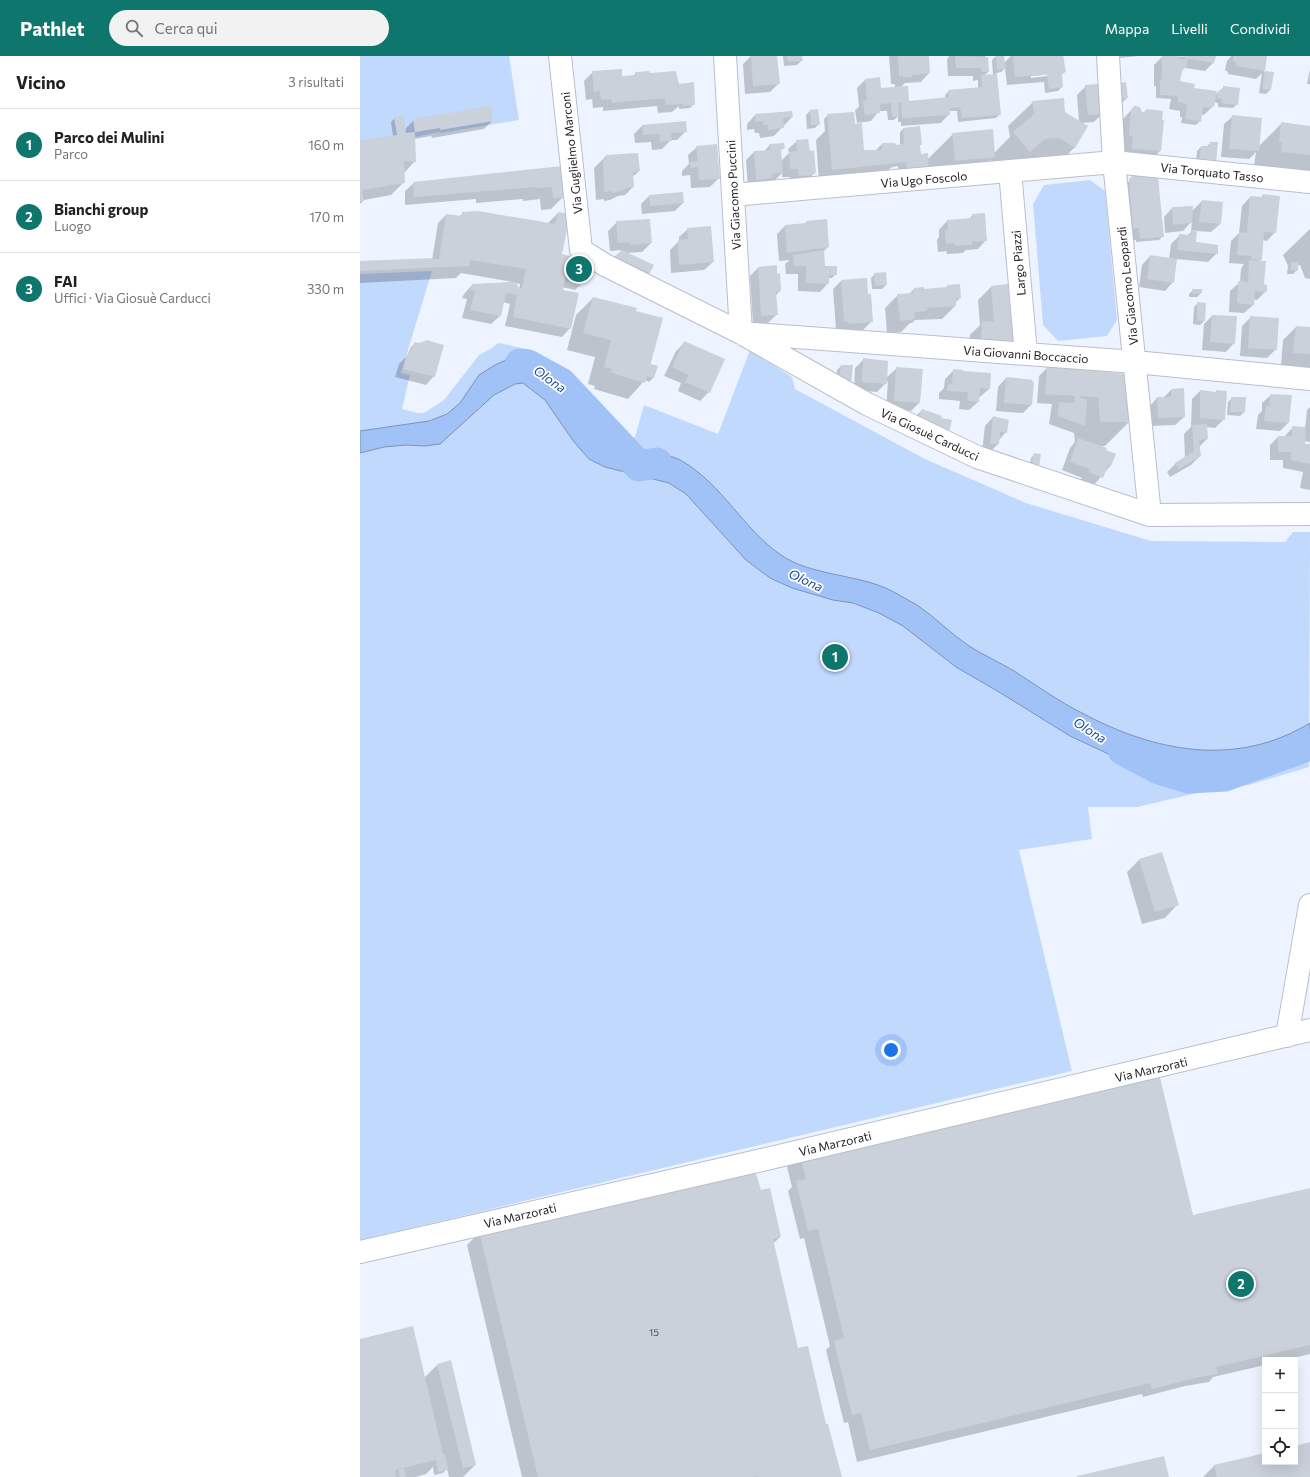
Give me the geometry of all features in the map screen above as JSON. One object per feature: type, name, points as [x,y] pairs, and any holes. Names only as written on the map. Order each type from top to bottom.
[{"type":"street","name":"Via Guglielmo Marconi","points":[[560,56],[581,250]]},
{"type":"street","name":"Via Giacomo Puccini","points":[[725,56],[741,333]]},
{"type":"street","name":"Via Giacomo Leopardi","points":[[1108,56],[1114,162],[1150,515]]},
{"type":"street","name":"Via Ugo Foscolo","points":[[733,195],[1114,162]]},
{"type":"street","name":"Via Torquato Tasso","points":[[1114,162],[1310,182]]},
{"type":"street","name":"Largo Piazzi","points":[[1010,171],[1026,354]]},
{"type":"street","name":"Via Giosuè Carducci","points":[[581,250],[604,265],[741,333],[867,404],[977,457],[1150,515],[1310,514]]},
{"type":"street","name":"Via Giovanni Boccaccio","points":[[741,333],[1135,362],[1310,379]]},
{"type":"street","points":[[1287,1036],[1310,905]]},
{"type":"street","name":"Via Marzorati","points":[[360,1252],[754,1162],[1310,1030]]},
{"type":"shaded area","points":[[360,56],[509,56],[519,120],[360,145]]},
{"type":"shaded area","points":[[1090,180],[1105,191],[1117,320],[1107,336],[1058,341],[1043,325],[1033,204],[1044,185]]},
{"type":"shaded area","points":[[432,271],[401,373],[410,375],[402,409],[424,413],[444,400],[479,355],[498,343],[530,351],[558,366],[582,388],[621,440],[635,437],[644,405],[718,434],[750,350],[792,377],[795,389],[925,459],[1026,503],[1151,541],[1285,542],[1293,532],[1310,532],[1309,767],[1249,785],[1210,790],[1137,807],[1088,807],[1092,839],[1019,850],[1072,1071],[360,1240],[360,274]]},
{"type":"water","points":[[508,359],[528,359],[547,371],[561,385],[590,429],[603,440],[615,447],[673,457],[682,461],[696,471],[721,494],[755,533],[781,555],[806,567],[865,581],[892,591],[924,610],[969,646],[1014,671],[1047,693],[1082,713],[1138,737],[1167,745],[1196,750],[1225,750],[1253,746],[1282,737],[1310,723],[1310,748],[1270,764],[1241,770],[1203,775],[1172,772],[1115,757],[1070,736],[956,667],[903,626],[879,613],[853,603],[833,600],[792,588],[770,578],[746,560],[686,494],[669,483],[605,467],[589,459],[574,442],[545,400],[523,383],[515,384],[494,395],[440,444],[384,447],[360,453],[360,431],[429,421],[447,414],[460,403],[479,375]]},
{"type":"building","points":[[751,56],[777,56],[780,84],[753,86]]},
{"type":"building","points":[[787,56],[802,56],[803,61],[788,62]]},
{"type":"building","points":[[898,56],[929,56],[930,73],[912,75],[912,77],[903,78],[903,76],[899,76]]},
{"type":"building","points":[[955,56],[988,57],[989,72],[981,72],[981,68],[956,68]]},
{"type":"building","points":[[996,56],[1004,56],[1006,69],[997,70]]},
{"type":"building","points":[[1013,56],[1063,56],[1066,72],[1062,73],[1063,87],[1049,89],[1047,74],[1015,77]]},
{"type":"building","points":[[1162,56],[1178,56],[1178,58],[1185,59],[1185,56],[1216,56],[1214,63],[1188,59],[1186,68],[1183,68],[1180,81],[1195,84],[1194,88],[1217,91],[1214,107],[1203,107],[1201,122],[1185,119],[1187,104],[1178,102],[1178,96],[1160,95]]},
{"type":"building","points":[[1234,56],[1267,56],[1265,71],[1236,66],[1236,63],[1233,61]]},
{"type":"building","points":[[622,69],[622,76],[636,75],[635,72],[649,71],[650,73],[676,71],[679,84],[694,82],[695,105],[666,105],[665,98],[612,103],[611,99],[601,100],[600,91],[594,92],[592,71]]},
{"type":"building","points":[[1265,71],[1274,72],[1271,90],[1262,89]]},
{"type":"building","points":[[997,74],[1001,115],[962,118],[960,107],[950,108],[950,115],[902,118],[901,102],[898,103],[899,116],[892,117],[891,103],[880,104],[880,113],[865,115],[863,101],[867,100],[865,79],[880,77],[881,88],[908,86],[909,101],[949,97],[948,90],[982,87],[981,75]]},
{"type":"building","points":[[1126,82],[1128,98],[1121,99],[1121,83]]},
{"type":"building","points":[[1100,84],[1103,114],[1088,115],[1085,85]]},
{"type":"building","points":[[1223,86],[1240,88],[1238,105],[1221,103],[1222,99],[1217,98],[1219,90],[1223,90]]},
{"type":"building","points":[[1064,98],[1065,112],[1088,126],[1075,148],[1059,138],[1056,138],[1045,139],[1030,152],[1013,132],[1034,114],[1032,101]]},
{"type":"building","points":[[491,106],[493,121],[440,130],[440,128],[415,132],[413,119]]},
{"type":"building","points":[[1134,106],[1140,107],[1142,112],[1147,109],[1163,111],[1162,120],[1164,120],[1161,151],[1132,149],[1133,137],[1129,136],[1131,110]]},
{"type":"building","points":[[818,109],[820,125],[811,125],[810,110]]},
{"type":"building","points":[[792,111],[793,117],[783,118],[784,128],[768,130],[768,125],[763,125],[763,121],[755,122],[755,114]]},
{"type":"building","points":[[854,112],[855,124],[862,123],[864,150],[882,150],[882,143],[895,143],[896,145],[904,144],[903,128],[920,126],[922,145],[920,145],[921,154],[928,153],[929,171],[907,172],[906,162],[832,170],[827,114]]},
{"type":"building","points":[[1232,115],[1262,118],[1259,151],[1229,149]]},
{"type":"building","points":[[404,116],[406,133],[415,132],[416,162],[404,161],[405,183],[362,190],[364,201],[360,201],[360,141],[397,135],[394,117]]},
{"type":"building","points":[[686,121],[687,132],[671,133],[672,141],[660,142],[659,134],[643,135],[642,125]]},
{"type":"building","points":[[1281,122],[1310,126],[1310,155],[1281,152],[1282,142],[1279,142]]},
{"type":"building","points":[[993,129],[995,157],[955,161],[952,133]]},
{"type":"building","points":[[808,139],[810,151],[814,150],[816,173],[813,175],[799,176],[798,169],[790,169],[789,152],[797,151],[796,140]]},
{"type":"building","points":[[1210,142],[1218,142],[1216,163],[1199,161],[1201,146],[1210,146]]},
{"type":"building","points":[[784,143],[785,148],[781,149],[783,173],[772,174],[773,178],[756,180],[754,151],[770,150],[769,144]]},
{"type":"building","points":[[717,144],[720,179],[699,180],[698,167],[691,168],[690,166],[690,162],[698,161],[696,146]]},
{"type":"building","points":[[638,153],[640,171],[633,172],[634,187],[625,188],[625,190],[613,193],[612,191],[604,192],[603,159],[606,159],[606,155]]},
{"type":"building","points":[[562,166],[565,197],[553,198],[552,187],[535,187],[414,197],[413,182]]},
{"type":"building","points":[[1134,174],[1158,177],[1164,237],[1140,239],[1139,228],[1133,229],[1129,179]]},
{"type":"building","points":[[683,192],[684,203],[650,206],[649,195]]},
{"type":"building","points":[[1263,194],[1280,196],[1276,233],[1264,232],[1262,260],[1251,259],[1252,256],[1237,255],[1239,232],[1247,233],[1250,196],[1263,197]]},
{"type":"building","points":[[1202,200],[1223,202],[1221,224],[1199,222]]},
{"type":"building","points":[[1193,206],[1192,223],[1173,225],[1172,207]]},
{"type":"building","points":[[478,211],[555,224],[558,212],[570,214],[562,254],[585,260],[580,287],[568,284],[569,277],[565,277],[563,290],[579,293],[571,329],[513,317],[517,295],[506,293],[501,316],[470,310],[475,291],[470,290],[472,284],[516,282],[519,288],[522,288],[526,269],[470,260],[469,266],[360,271],[360,261],[439,259],[446,214],[462,216],[462,212]]},
{"type":"building","points":[[985,213],[987,241],[972,242],[972,245],[955,246],[955,243],[946,244],[945,231],[948,230],[947,220],[973,218],[972,214]]},
{"type":"building","points":[[650,219],[652,243],[630,245],[630,242],[618,243],[616,221]]},
{"type":"building","points":[[827,219],[829,247],[787,253],[785,225]]},
{"type":"building","points":[[711,226],[714,262],[679,265],[678,240],[688,239],[687,228]]},
{"type":"building","points":[[1192,230],[1197,230],[1196,242],[1218,245],[1218,254],[1177,250],[1179,234],[1191,235]]},
{"type":"building","points":[[622,250],[654,265],[650,273],[614,257]]},
{"type":"building","points":[[824,250],[825,266],[837,266],[837,275],[829,275],[829,284],[806,283],[806,266],[794,266],[793,255]]},
{"type":"building","points":[[1150,255],[1177,259],[1174,283],[1147,279]]},
{"type":"building","points":[[1249,260],[1266,261],[1264,284],[1267,285],[1267,292],[1255,291],[1254,305],[1237,303],[1238,281],[1248,282]]},
{"type":"building","points":[[1291,262],[1298,262],[1298,271],[1291,270]]},
{"type":"building","points":[[777,265],[777,274],[780,273],[781,291],[776,292],[778,315],[761,316],[758,267]]},
{"type":"building","points":[[886,272],[887,285],[875,286],[874,273]]},
{"type":"building","points":[[867,278],[868,294],[871,294],[873,322],[848,324],[848,321],[844,322],[841,280]]},
{"type":"building","points":[[960,284],[961,298],[956,298],[956,306],[927,308],[926,311],[914,312],[915,319],[900,321],[897,294],[914,293],[914,288],[924,287],[924,289],[947,287],[947,285]]},
{"type":"building","points":[[1008,284],[1012,325],[1014,325],[1016,344],[981,342],[982,321],[994,322],[991,286]]},
{"type":"building","points":[[1192,289],[1202,289],[1202,293],[1192,294]]},
{"type":"building","points":[[593,297],[637,308],[636,311],[663,318],[649,370],[651,364],[658,366],[654,378],[647,376],[645,383],[618,375],[611,372],[612,369],[604,367],[611,340],[583,333]]},
{"type":"building","points":[[1197,302],[1206,303],[1205,321],[1197,321]]},
{"type":"building","points":[[1212,315],[1237,316],[1235,344],[1210,342]]},
{"type":"building","points":[[1250,316],[1279,318],[1277,350],[1248,348]]},
{"type":"building","points":[[1296,326],[1310,327],[1310,354],[1293,353]]},
{"type":"building","points":[[426,340],[444,345],[435,377],[403,369],[407,354],[409,354],[415,342],[419,343]]},
{"type":"building","points":[[684,341],[725,359],[710,393],[685,382],[689,375],[672,367]]},
{"type":"building","points":[[863,358],[888,361],[887,384],[862,382]]},
{"type":"building","points":[[841,365],[853,365],[851,385],[839,378]]},
{"type":"building","points":[[1047,366],[1127,374],[1131,422],[1101,422],[1098,397],[1080,396],[1080,398],[1087,399],[1085,426],[1058,416],[1059,402],[1074,403],[1075,396],[1045,394]]},
{"type":"building","points":[[896,367],[923,369],[920,403],[894,401]]},
{"type":"building","points":[[953,369],[991,373],[990,389],[980,388],[979,402],[967,401],[968,392],[947,391],[948,384],[952,384]]},
{"type":"building","points":[[1006,377],[1033,380],[1032,405],[1004,403]]},
{"type":"building","points":[[1184,388],[1185,417],[1158,418],[1157,397],[1171,397],[1171,389]]},
{"type":"building","points":[[1200,390],[1216,392],[1216,390],[1227,391],[1225,420],[1200,418]]},
{"type":"building","points":[[1271,394],[1292,395],[1289,423],[1264,421],[1266,406],[1269,406]]},
{"type":"building","points":[[1231,397],[1246,397],[1245,412],[1230,412]]},
{"type":"building","points":[[922,409],[942,416],[941,418],[952,420],[949,433],[918,420]]},
{"type":"building","points":[[993,416],[1009,420],[1007,433],[1000,432],[999,444],[990,444]]},
{"type":"building","points":[[1207,424],[1208,439],[1199,440],[1201,456],[1179,469],[1175,463],[1194,451],[1192,425]]},
{"type":"building","points":[[1292,426],[1306,427],[1305,444],[1310,444],[1310,464],[1291,460],[1291,452],[1278,452],[1278,436],[1292,436]]},
{"type":"building","points":[[1078,438],[1107,448],[1106,450],[1116,454],[1111,466],[1108,465],[1103,478],[1088,472],[1090,469],[1070,462]]},
{"type":"building","points":[[1034,453],[1041,454],[1039,466],[1032,464]]},
{"type":"building","points":[[1162,852],[1179,905],[1155,912],[1139,859]]},
{"type":"building","points":[[1158,1069],[1193,1215],[1310,1188],[1310,1345],[1216,1367],[1218,1374],[1152,1389],[1150,1383],[870,1450],[861,1413],[852,1415],[834,1341],[844,1338],[818,1229],[808,1231],[796,1181],[806,1179],[800,1153]]},
{"type":"building","points":[[754,1167],[761,1190],[770,1188],[781,1237],[773,1239],[798,1348],[808,1346],[826,1424],[828,1424],[842,1477],[538,1477],[479,1231]]},
{"type":"building","points":[[413,1326],[443,1454],[445,1454],[448,1469],[438,1472],[436,1460],[395,1470],[396,1477],[360,1477],[360,1339]]},
{"type":"building","points":[[451,1360],[476,1465],[463,1468],[437,1364]]},
{"type":"building","points":[[1310,1442],[1310,1477],[1217,1477],[1214,1465],[1262,1454],[1262,1465],[1298,1465],[1298,1445]]},
{"type":"building","points":[[1164,1456],[1169,1477],[1077,1477],[1077,1476]]},
{"type":"building","points":[[404,1468],[406,1477],[400,1477],[398,1470]]},
{"type":"waterway","name":"Olona","points":[[520,364],[528,365],[561,383],[639,466],[657,463]]},
{"type":"waterway","name":"Olona","points":[[1123,750],[1159,769],[1188,778],[1225,776],[1310,745]]},
{"type":"place","name":"FAI","points":[[579,269]]},
{"type":"place","name":"Parco dei Mulini","points":[[835,657]]},
{"type":"place","name":"Bianchi group","points":[[1241,1284]]}]
